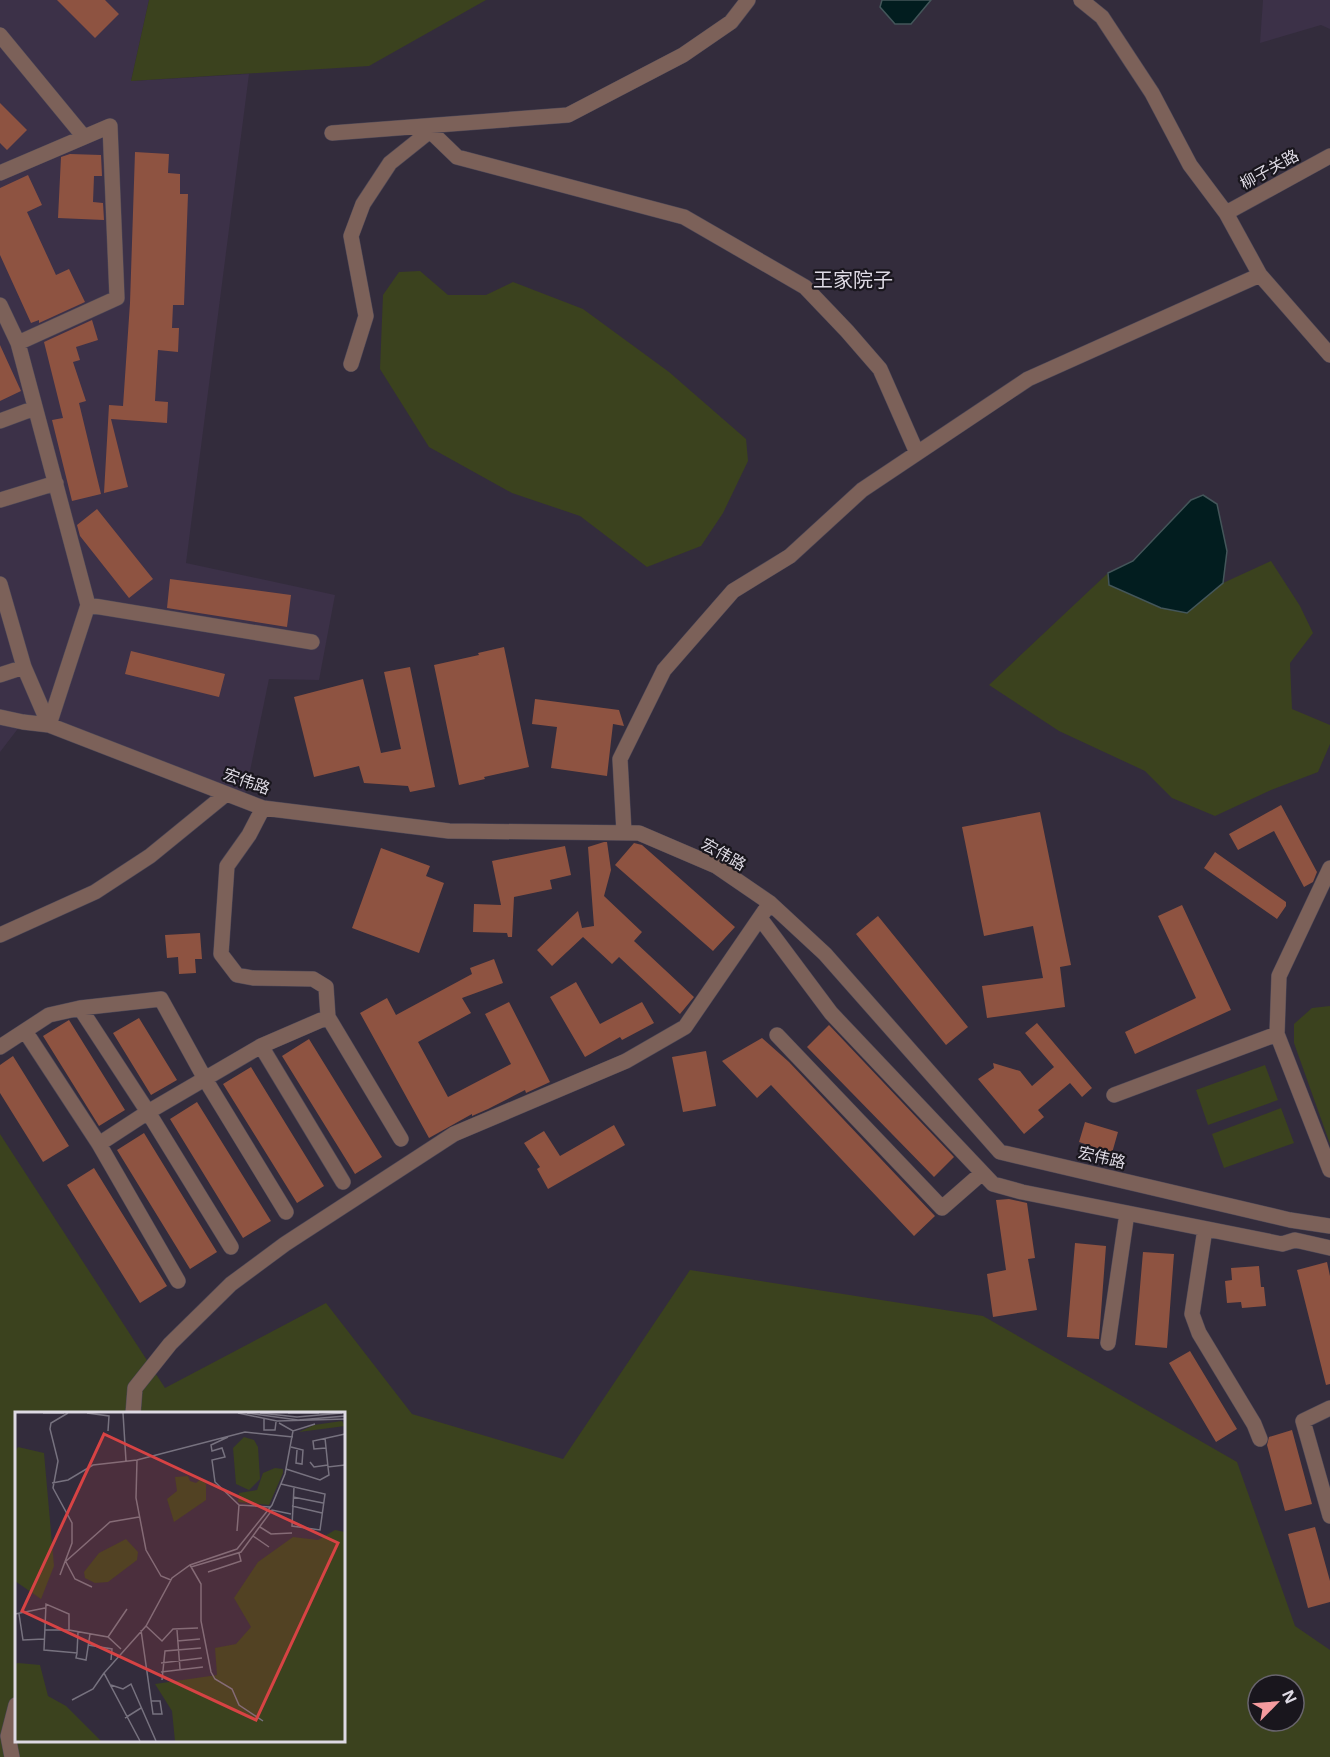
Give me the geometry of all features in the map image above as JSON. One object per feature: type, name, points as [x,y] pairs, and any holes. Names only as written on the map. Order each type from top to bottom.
[{"type":"street","points":[[332,133],[428,129],[568,115],[683,55],[731,22],[748,0]]},
{"type":"street","points":[[1081,0],[1102,17],[1152,93],[1190,165],[1226,213],[1260,275],[1330,355]]},
{"type":"street","points":[[0,35],[84,137]]},
{"type":"street","points":[[0,173],[110,126],[117,297],[18,343]]},
{"type":"street","points":[[351,364],[366,316],[351,236],[363,204],[390,163],[428,129]]},
{"type":"street","points":[[428,129],[457,157],[684,217],[805,287],[880,369],[917,453]]},
{"type":"street","name":"柳子关路","points":[[1226,213],[1330,156]]},
{"type":"street","points":[[624,832],[620,759],[664,670],[733,591],[790,556],[862,490],[1028,379],[1260,275]]},
{"type":"street","points":[[0,305],[18,343],[88,605],[50,725]]},
{"type":"street","points":[[0,421],[35,408]]},
{"type":"street","points":[[0,500],[56,483]]},
{"type":"street","points":[[0,584],[24,667],[50,725]]},
{"type":"street","points":[[88,605],[312,642]]},
{"type":"street","points":[[0,675],[24,667]]},
{"type":"street","name":"宏伟路","points":[[0,717],[50,725],[264,808],[449,831],[639,832],[716,866],[770,903],[825,954],[999,1152],[1290,1220],[1330,1226]]},
{"type":"street","points":[[0,935],[95,892],[150,856],[226,794]]},
{"type":"street","points":[[264,808],[249,835],[227,866],[221,954],[237,975],[253,978],[313,979],[326,987],[328,1017],[401,1139]]},
{"type":"street","points":[[1330,868],[1279,976],[1277,1034],[1330,1170]]},
{"type":"street","points":[[133,1412],[135,1388],[170,1344],[231,1284],[285,1244],[454,1134],[626,1060],[685,1028],[770,903]]},
{"type":"street","points":[[760,918],[831,1013],[993,1184],[1282,1244],[1295,1240],[1330,1248]]},
{"type":"street","points":[[0,1047],[50,1016],[80,1008],[161,999],[205,1079],[286,1212]]},
{"type":"street","points":[[80,1008],[148,1112],[231,1247]]},
{"type":"street","points":[[99,1144],[148,1112],[261,1046],[328,1017]]},
{"type":"street","points":[[26,1031],[99,1144],[178,1281]]},
{"type":"street","points":[[1114,1095],[1277,1034]]},
{"type":"street","points":[[777,1035],[942,1208],[982,1173]]},
{"type":"street","points":[[261,1046],[343,1182]]},
{"type":"street","points":[[1108,1343],[1127,1213]]},
{"type":"street","points":[[1205,1229],[1192,1314],[1199,1333],[1254,1424],[1260,1439]]},
{"type":"street","points":[[1330,1408],[1303,1421],[1330,1516]]},
{"type":"street","points":[[12,1757],[8,1736],[15,1709]]},
{"type":"shaded area","points":[[0,0],[149,0],[131,81],[249,74],[186,563],[335,595],[319,680],[269,679],[244,800],[23,722],[0,752]]},
{"type":"shaded area","points":[[882,0],[931,0],[911,24],[895,24],[880,7]]},
{"type":"shaded area","points":[[1263,0],[1330,0],[1330,29],[1321,25],[1260,43]]},
{"type":"shaded area","points":[[1203,495],[1217,504],[1227,551],[1223,583],[1187,613],[1161,608],[1109,585],[1108,573],[1133,561],[1191,500]]},
{"type":"green space","points":[[149,0],[486,0],[369,66],[131,81]]},
{"type":"green space","points":[[420,271],[448,295],[486,295],[513,282],[583,309],[669,372],[746,439],[748,461],[723,513],[701,546],[647,567],[580,516],[512,493],[429,447],[380,369],[383,295],[399,272]]},
{"type":"green space","points":[[1271,561],[1300,606],[1313,633],[1290,663],[1292,709],[1330,725],[1330,744],[1318,772],[1271,790],[1215,816],[1172,798],[1145,771],[1059,731],[989,685],[1108,573],[1110,585],[1187,613],[1223,583]]},
{"type":"green space","points":[[1330,1006],[1330,1144],[1294,1043],[1294,1024],[1312,1008]]},
{"type":"green space","points":[[1265,1065],[1278,1100],[1208,1125],[1196,1090]]},
{"type":"green space","points":[[1281,1108],[1294,1143],[1224,1168],[1212,1134]]},
{"type":"green space","points":[[0,1134],[165,1388],[326,1303],[412,1414],[563,1459],[690,1270],[983,1316],[1237,1462],[1295,1626],[1330,1650],[1330,1757],[0,1757]]},
{"type":"building","points":[[57,0],[105,0],[119,14],[95,38]]},
{"type":"building","points":[[0,103],[27,130],[7,150],[0,143]]},
{"type":"building","points":[[135,152],[169,154],[168,173],[180,174],[180,194],[188,194],[184,305],[173,305],[172,328],[179,328],[178,352],[158,350],[155,401],[168,402],[167,423],[111,419],[128,487],[104,493],[109,405],[123,406],[130,303]]},
{"type":"building","points":[[70,154],[101,155],[102,176],[94,176],[93,202],[103,203],[104,220],[58,218],[61,157]]},
{"type":"building","points":[[28,175],[42,205],[27,212],[56,275],[69,269],[85,302],[39,323],[39,320],[31,323],[0,255],[0,188]]},
{"type":"building","points":[[92,320],[98,340],[76,347],[80,360],[73,362],[86,401],[79,403],[101,494],[72,501],[52,420],[63,418],[44,342]]},
{"type":"building","points":[[0,345],[21,391],[0,401]]},
{"type":"building","points":[[97,509],[153,579],[129,598],[80,536],[77,525]]},
{"type":"building","points":[[170,579],[291,595],[287,627],[167,608]]},
{"type":"building","points":[[504,647],[529,767],[459,785],[434,665]]},
{"type":"building","points":[[131,651],[225,674],[219,697],[125,674]]},
{"type":"building","points":[[410,667],[435,787],[410,792],[408,786],[364,783],[359,766],[314,777],[294,697],[363,679],[381,753],[401,749],[384,672]]},
{"type":"building","points":[[535,699],[619,710],[624,726],[613,724],[607,776],[551,768],[557,727],[532,724]]},
{"type":"building","points":[[1281,805],[1317,872],[1313,882],[1304,887],[1274,831],[1238,850],[1229,834]]},
{"type":"building","points":[[1040,812],[1071,965],[1060,967],[1065,1007],[987,1018],[982,986],[1043,978],[1033,926],[984,936],[962,827]]},
{"type":"building","points":[[607,842],[611,870],[604,896],[642,932],[634,941],[694,997],[680,1014],[619,957],[612,964],[583,937],[552,966],[537,950],[578,911],[582,928],[594,926],[588,847]]},
{"type":"building","points":[[634,843],[642,845],[735,927],[713,951],[615,865]]},
{"type":"building","points":[[565,846],[571,875],[550,880],[552,889],[514,897],[512,937],[508,937],[507,933],[473,932],[474,904],[501,905],[492,861]]},
{"type":"building","points":[[381,848],[430,866],[426,876],[444,883],[419,953],[352,928]]},
{"type":"building","points":[[1215,852],[1286,902],[1286,906],[1277,919],[1204,868]]},
{"type":"building","points":[[1182,905],[1231,1010],[1135,1054],[1125,1032],[1196,998],[1158,916]]},
{"type":"building","points":[[878,916],[968,1027],[946,1045],[856,934]]},
{"type":"building","points":[[200,933],[202,959],[195,959],[196,973],[179,974],[178,957],[167,958],[165,935]]},
{"type":"building","points":[[494,959],[503,983],[462,998],[471,1013],[418,1042],[448,1097],[511,1064],[485,1014],[509,1002],[550,1082],[526,1093],[525,1090],[488,1109],[472,1116],[472,1114],[429,1138],[360,1013],[387,998],[396,1015],[472,974],[470,968]]},
{"type":"building","points":[[576,982],[600,1024],[642,1002],[654,1023],[622,1040],[620,1037],[585,1057],[550,997]]},
{"type":"building","points":[[139,1018],[177,1080],[151,1095],[113,1033]]},
{"type":"building","points":[[69,1020],[125,1110],[99,1126],[43,1036]]},
{"type":"building","points":[[1037,1023],[1092,1088],[1082,1097],[1070,1083],[1038,1110],[1044,1117],[1024,1134],[978,1079],[994,1068],[993,1063],[1020,1071],[1032,1086],[1054,1067],[1025,1033]]},
{"type":"building","points":[[829,1025],[954,1157],[934,1177],[807,1047]]},
{"type":"building","points":[[762,1038],[789,1062],[935,1216],[914,1236],[771,1085],[757,1098],[722,1061]]},
{"type":"building","points":[[309,1039],[382,1157],[355,1174],[282,1056]]},
{"type":"building","points":[[706,1051],[716,1106],[683,1112],[672,1057]]},
{"type":"building","points":[[13,1056],[69,1146],[43,1162],[0,1093],[0,1065]]},
{"type":"building","points":[[251,1067],[324,1186],[297,1203],[223,1084]]},
{"type":"building","points":[[197,1102],[271,1221],[243,1238],[170,1119]]},
{"type":"building","points":[[1085,1122],[1118,1132],[1112,1153],[1079,1142]]},
{"type":"building","points":[[614,1125],[625,1145],[548,1189],[537,1169],[540,1167],[524,1143],[544,1131],[560,1156]]},
{"type":"building","points":[[144,1133],[217,1252],[190,1269],[117,1150]]},
{"type":"building","points":[[94,1168],[167,1286],[140,1303],[67,1185]]},
{"type":"building","points":[[1009,1199],[1027,1203],[1035,1258],[1028,1259],[1037,1310],[993,1317],[987,1274],[1006,1270],[996,1200]]},
{"type":"building","points":[[1075,1243],[1106,1246],[1099,1339],[1067,1337]]},
{"type":"building","points":[[1143,1252],[1174,1254],[1167,1348],[1135,1345]]},
{"type":"building","points":[[1327,1262],[1330,1276],[1330,1384],[1326,1385],[1297,1270]]},
{"type":"building","points":[[1259,1266],[1266,1306],[1242,1308],[1241,1302],[1227,1303],[1225,1281],[1232,1280],[1231,1268]]},
{"type":"building","points":[[1190,1351],[1237,1429],[1216,1442],[1169,1363]]},
{"type":"building","points":[[1292,1430],[1312,1504],[1285,1511],[1267,1445],[1269,1437]]},
{"type":"building","points":[[1315,1527],[1330,1581],[1330,1602],[1308,1608],[1288,1534]]},
{"type":"district","name":"王家院子","points":[[853,279]]}]
